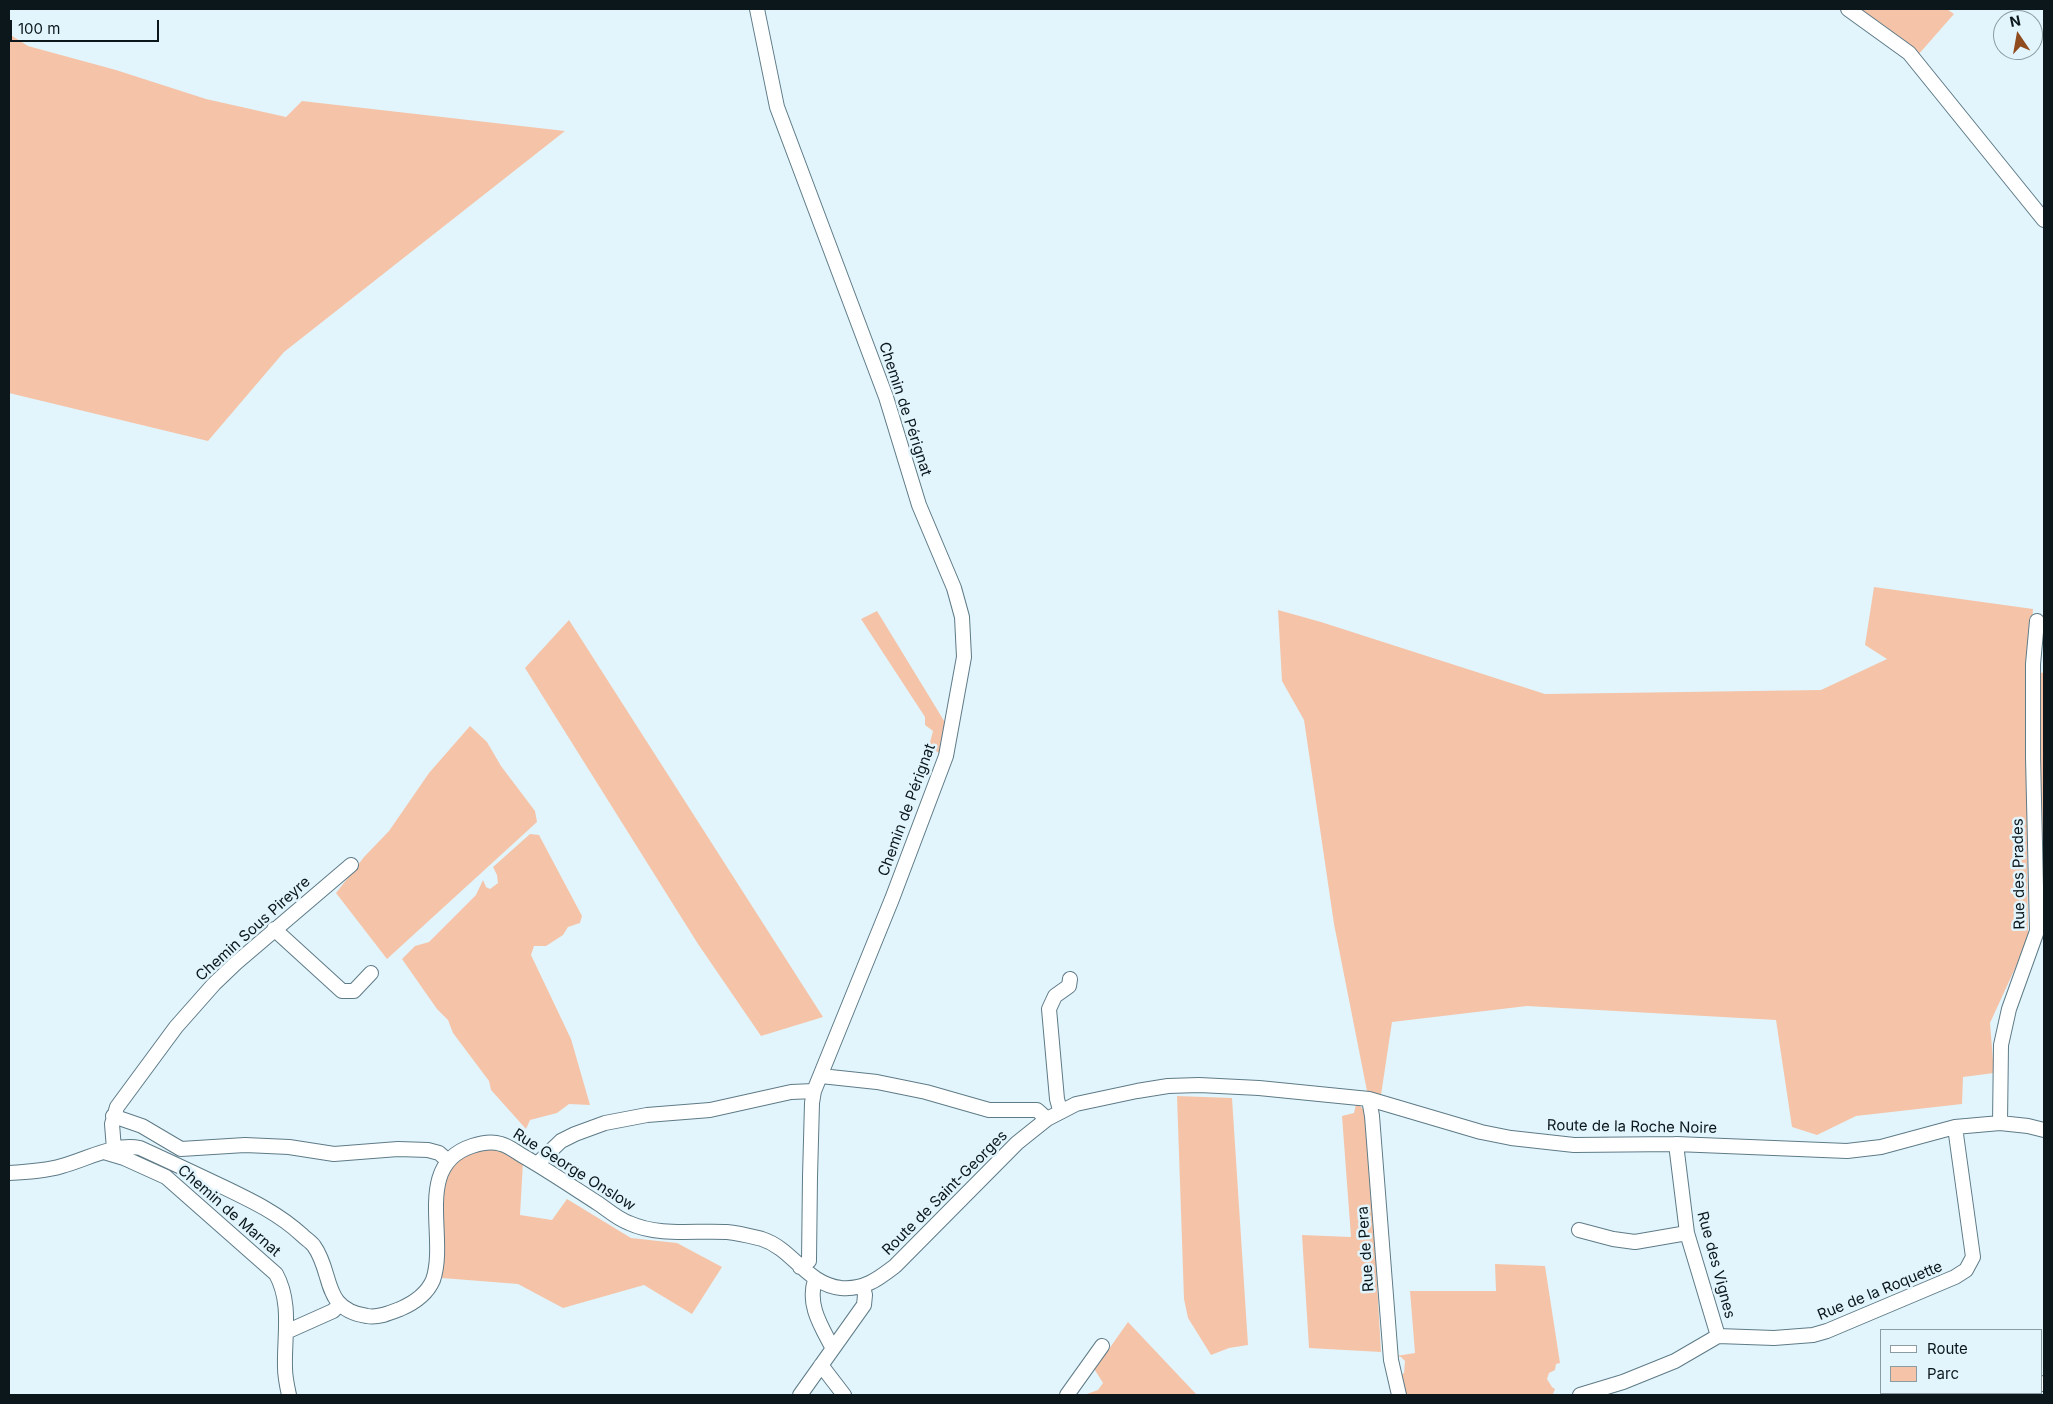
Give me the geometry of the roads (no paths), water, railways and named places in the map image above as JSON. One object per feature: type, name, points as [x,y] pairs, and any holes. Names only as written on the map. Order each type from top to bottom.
[{"type":"street","name":"Chemin de Pérignat","points":[[757,9],[777,107],[886,397],[919,505],[954,588],[962,617],[964,657],[946,756],[892,899],[814,1091],[810,1168],[810,1261],[800,1267]]},
{"type":"street","points":[[1848,9],[1909,53],[2044,220]]},
{"type":"street","name":"Rue des Prades","points":[[2000,1123],[2001,1045],[2009,1008],[2037,932],[2033,757],[2033,664],[2037,621]]},
{"type":"street","name":"Chemin Sous Pireyre","points":[[113,1116],[117,1107],[176,1027],[214,984],[274,929],[351,865]]},
{"type":"street","points":[[274,929],[342,991],[354,991],[371,973]]},
{"type":"street","points":[[1060,1110],[1057,1099],[1049,1009],[1055,996],[1069,986],[1070,979]]},
{"type":"street","points":[[821,1076],[877,1082],[926,1092],[989,1110],[1037,1110],[1047,1118]]},
{"type":"street","name":"Route de la Roche Noire","points":[[1047,1118],[1060,1110],[1076,1104],[1137,1090],[1199,1085],[1258,1088],[1369,1099],[1460,1126],[1511,1138],[1574,1145],[1676,1144],[1847,1151],[1881,1146],[1955,1127],[2000,1123],[2044,1130]]},
{"type":"street","points":[[537,1164],[561,1141],[605,1123],[646,1115],[710,1110],[791,1092],[814,1091]]},
{"type":"street","name":"Rue de Pera","points":[[1369,1099],[1372,1116],[1391,1360],[1399,1395]]},
{"type":"street","points":[[9,1173],[41,1171],[63,1166],[109,1150],[132,1146],[140,1148],[266,1207],[293,1227],[313,1245],[332,1295],[339,1305],[355,1313],[370,1317],[389,1314],[412,1304],[426,1292],[433,1279],[437,1253],[435,1210],[439,1180],[447,1160],[439,1153],[428,1150],[398,1149],[334,1154],[290,1147],[245,1145],[181,1149],[142,1126],[113,1116],[109,1150]]},
{"type":"street","name":"Route de Saint-Georges","points":[[863,1287],[877,1280],[895,1266],[1017,1144],[1047,1118]]},
{"type":"street","name":"Rue de la Roquette","points":[[1718,1336],[1774,1338],[1820,1333],[1955,1278],[1966,1270],[1973,1257],[1955,1127]]},
{"type":"street","name":"Rue George Onslow","points":[[447,1160],[474,1145],[500,1143],[537,1164],[626,1222],[648,1230],[744,1234],[766,1241],[815,1280]]},
{"type":"street","name":"Rue des Vignes","points":[[1676,1144],[1687,1233],[1718,1336]]},
{"type":"street","name":"Chemin de Marnat","points":[[109,1150],[166,1177],[276,1274],[282,1285],[286,1303],[285,1369],[289,1395]]},
{"type":"street","points":[[1579,1230],[1613,1239],[1635,1242],[1687,1233]]},
{"type":"street","points":[[800,1395],[832,1347],[864,1305],[866,1295],[863,1287],[856,1289],[838,1288],[815,1280],[812,1290],[816,1316],[832,1347]]},
{"type":"street","points":[[286,1332],[333,1311],[339,1305]]},
{"type":"street","points":[[1580,1395],[1623,1382],[1675,1361],[1718,1336]]},
{"type":"street","points":[[1067,1395],[1102,1346]]},
{"type":"street","points":[[821,1365],[844,1395]]}]
